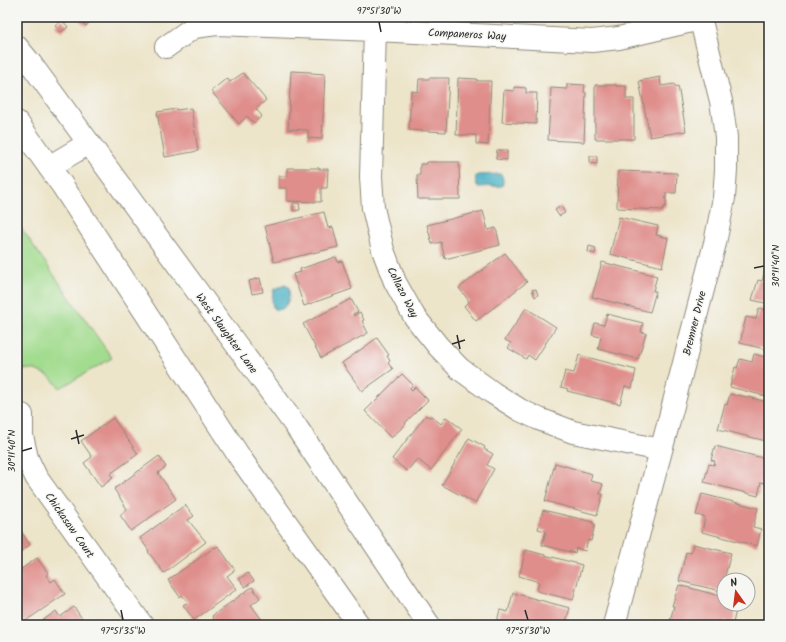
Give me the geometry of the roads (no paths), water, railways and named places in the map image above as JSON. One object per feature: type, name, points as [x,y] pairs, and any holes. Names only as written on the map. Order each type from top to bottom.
[{"type":"street","name":"Companeros Way","points":[[166,47],[194,26],[217,24],[592,41],[619,38],[700,18]]},
{"type":"street","name":"Bremner Drive","points":[[614,625],[715,243],[724,198],[726,137],[721,101],[700,18]]},
{"type":"street","name":"Collazo Way","points":[[375,30],[371,177],[374,208],[383,250],[395,282],[414,316],[438,346],[460,369],[520,410],[573,432],[661,450]]},
{"type":"street","name":"West Slaughter Lane","points":[[17,47],[36,70],[295,425],[429,625]]},
{"type":"street","points":[[17,122],[66,192],[241,459],[359,625]]},
{"type":"street","points":[[49,167],[88,143]]},
{"type":"street","name":"Chickasaw Court","points":[[22,415],[22,436],[26,458],[36,477],[142,625]]},
{"type":"water","points":[[501,174],[503,180],[502,186],[478,187],[475,179],[477,175]]},
{"type":"water","points":[[285,285],[289,287],[289,299],[282,309],[274,309],[272,299],[274,289]]}]
